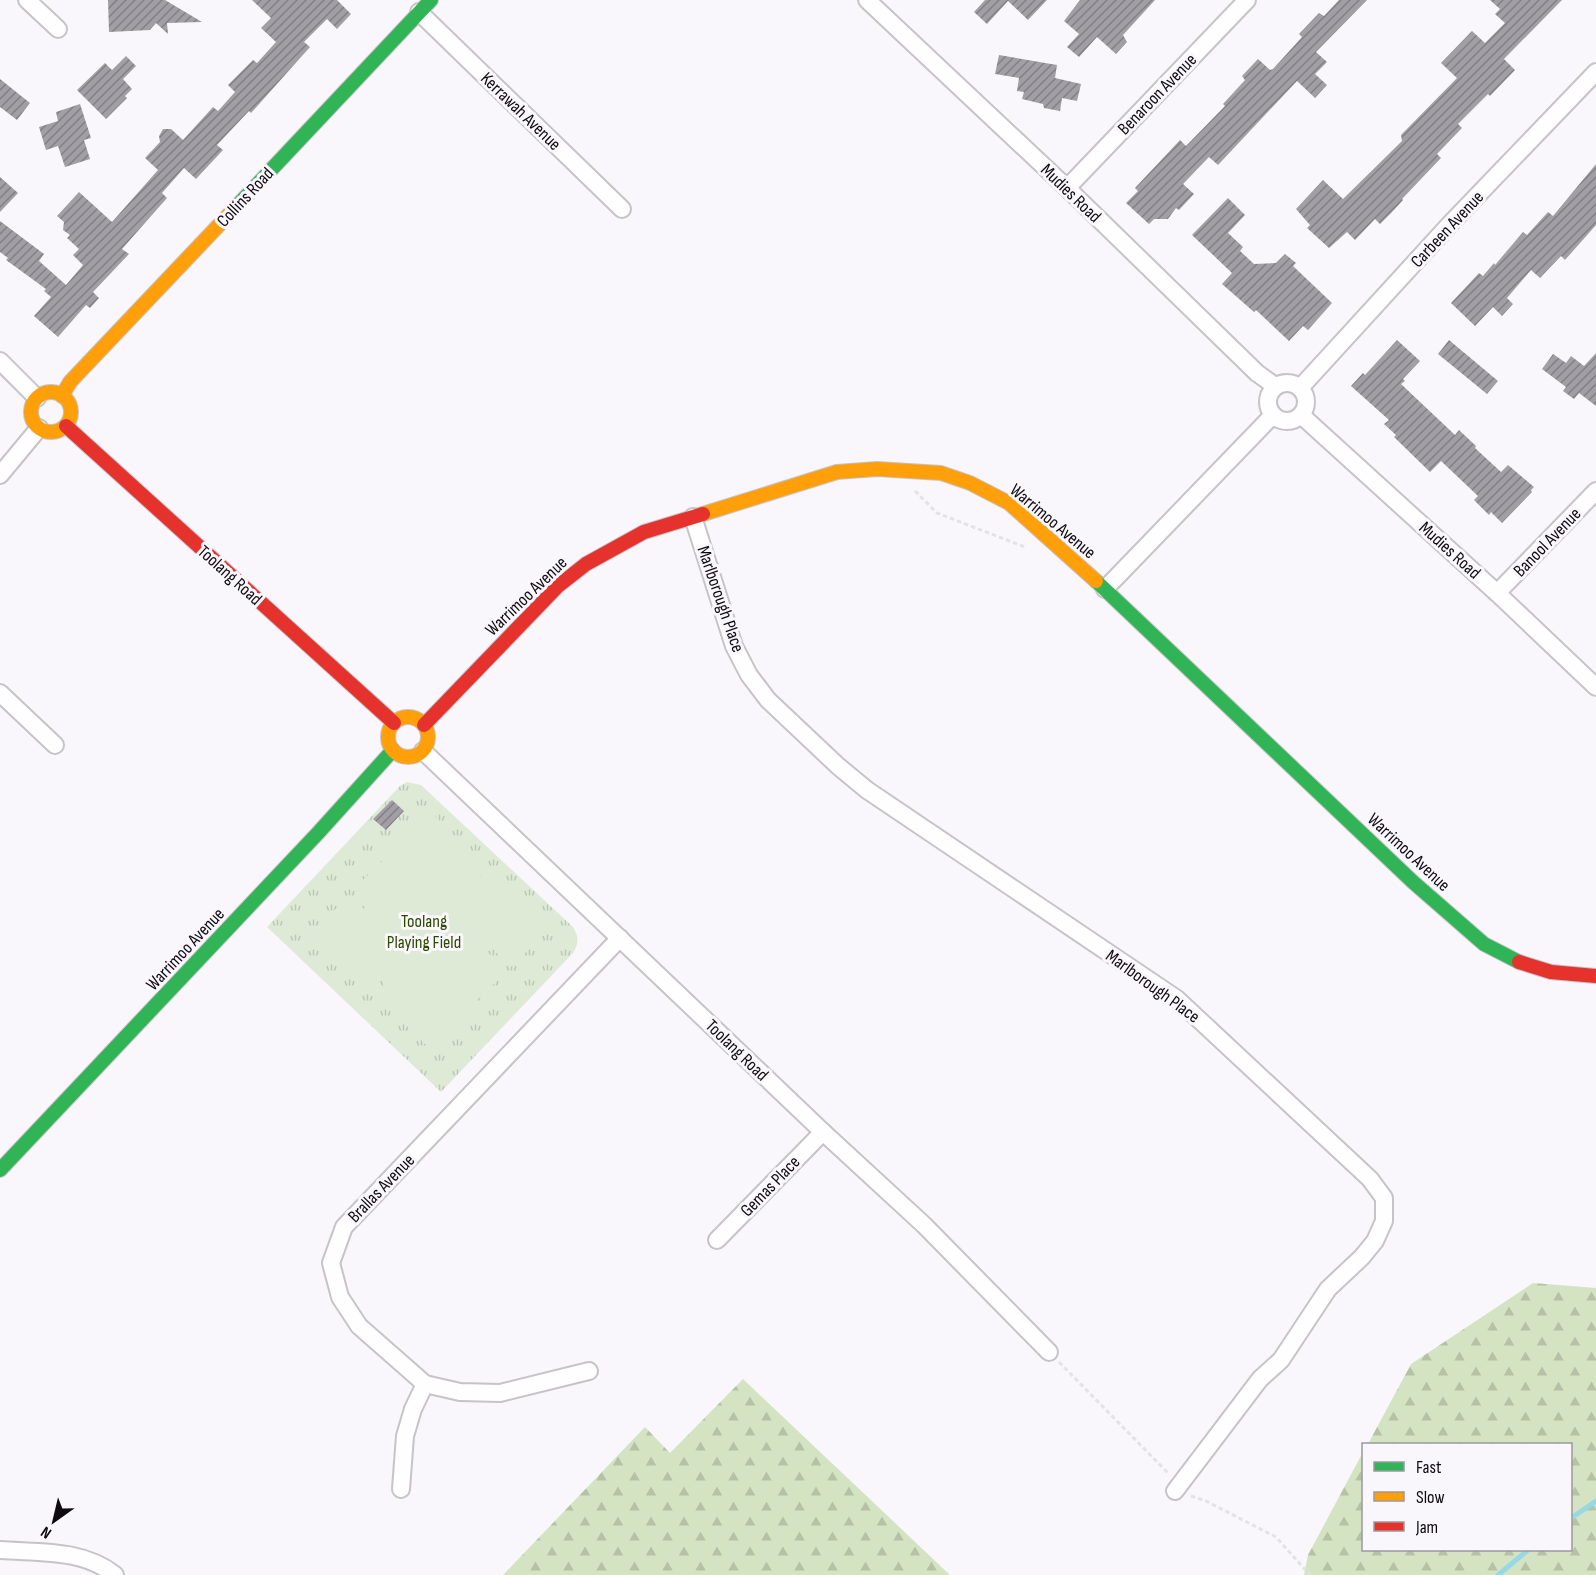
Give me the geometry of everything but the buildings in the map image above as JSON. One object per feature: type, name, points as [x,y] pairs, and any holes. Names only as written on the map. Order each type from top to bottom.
[{"type":"street","points":[[27,0],[58,29]]},
{"type":"street","name":"Mudies Road","points":[[867,0],[1067,188],[1257,374],[1275,386]]},
{"type":"street","name":"Benaroon Avenue","points":[[1067,188],[1246,0]]},
{"type":"street","name":"Kerrawah Avenue","points":[[425,6],[622,209]]},
{"type":"street","name":"Collins Road","points":[[62,396],[70,382],[425,6]]},
{"type":"street","name":"Carbeen Avenue","points":[[1300,388],[1450,224],[1596,72]]},
{"type":"street","points":[[0,360],[37,398]]},
{"type":"street","points":[[1288,382],[1300,388],[1306,398],[1301,415],[1291,421],[1285,421],[1273,415],[1268,403],[1271,390],[1275,386],[1288,382]]},
{"type":"street","points":[[49,393],[62,396],[71,410],[66,426],[53,432],[39,428],[31,414],[37,398],[49,393]]},
{"type":"street","points":[[1105,589],[1273,415]]},
{"type":"street","name":"Mudies Road","points":[[1301,415],[1497,593],[1596,687]]},
{"type":"street","name":"Toolang Road","points":[[66,426],[394,723]]},
{"type":"street","points":[[0,474],[39,428]]},
{"type":"street","name":"Warrimoo Avenue","points":[[424,725],[558,586],[586,564],[644,532],[837,472],[877,469],[940,473],[970,483],[1009,503],[1105,589],[1413,882],[1484,944],[1507,957],[1551,972],[1596,976]]},
{"type":"street","name":"Banool Avenue","points":[[1497,593],[1596,491]]},
{"type":"street","name":"Marlborough Place","points":[[693,517],[734,646],[750,675],[768,700],[867,790],[1176,999],[1370,1179],[1384,1198],[1384,1221],[1376,1241],[1328,1289],[1281,1360],[1260,1379],[1175,1491]]},
{"type":"street","points":[[0,693],[55,745]]},
{"type":"street","points":[[406,717],[424,725],[428,737],[423,751],[415,756],[402,757],[393,750],[388,735],[394,723],[406,717]]},
{"type":"street","name":"Warrimoo Avenue","points":[[0,1170],[318,833],[393,750]]},
{"type":"street","name":"Toolang Road","points":[[423,751],[822,1132],[924,1225],[1049,1352]]},
{"type":"street","name":"Brallas Avenue","points":[[589,1371],[500,1393],[460,1392],[425,1384],[359,1326],[340,1297],[331,1263],[344,1227],[620,938]]},
{"type":"street","name":"Gemas Place","points":[[717,1240],[822,1132]]},
{"type":"street","points":[[401,1489],[405,1436],[412,1409],[425,1384]]},
{"type":"street","points":[[0,1550],[75,1555],[103,1565],[115,1575]]},
{"type":"path","points":[[907,484],[937,513],[1030,549]]},
{"type":"path","points":[[1049,1352],[1169,1473],[1175,1491],[1206,1501],[1276,1537],[1310,1575]]},
{"type":"green space","name":"Toolang Playing Field","points":[[407,782],[421,785],[573,927],[577,937],[573,953],[441,1092],[267,927],[400,786]]},
{"type":"green space","points":[[432,813],[484,866],[477,873],[489,886],[496,880],[547,931],[511,967],[490,946],[486,950],[506,972],[469,1008],[444,982],[438,984],[465,1012],[429,1048],[375,994],[385,984],[373,972],[363,981],[314,930],[350,895],[364,909],[367,903],[354,889],[390,853],[397,860],[402,855],[395,848]]},
{"type":"green space","points":[[1533,1283],[1596,1288],[1596,1575],[1304,1575],[1308,1555],[1362,1454],[1362,1551],[1572,1551],[1572,1443],[1369,1443],[1411,1364]]},
{"type":"green space","points":[[743,1379],[950,1575],[503,1575],[645,1427],[670,1453]]},
{"type":"waterway","points":[[1572,1518],[1596,1501]]},
{"type":"waterway","points":[[1498,1575],[1527,1551]]},
{"type":"traffic: fast","points":[[237,206],[431,0]]},
{"type":"traffic: fast","points":[[1096,581],[1413,882],[1484,944],[1519,962]]},
{"type":"traffic: fast","points":[[0,1170],[318,833],[393,750]]},
{"type":"traffic: slow","points":[[62,396],[70,382],[237,206]]},
{"type":"traffic: slow","points":[[51,392],[65,398],[71,412],[65,426],[51,432],[37,426],[31,412],[37,398],[51,392]]},
{"type":"traffic: slow","points":[[703,514],[837,472],[877,469],[941,473],[970,483],[1009,503],[1096,581]]},
{"type":"traffic: slow","points":[[408,717],[422,723],[428,737],[422,751],[408,757],[394,751],[388,737],[394,723],[408,717]]},
{"type":"traffic: jam","points":[[66,426],[394,723]]},
{"type":"traffic: jam","points":[[424,725],[558,586],[586,564],[644,532],[703,514]]},
{"type":"traffic: jam","points":[[1519,962],[1551,972],[1596,976]]}]
